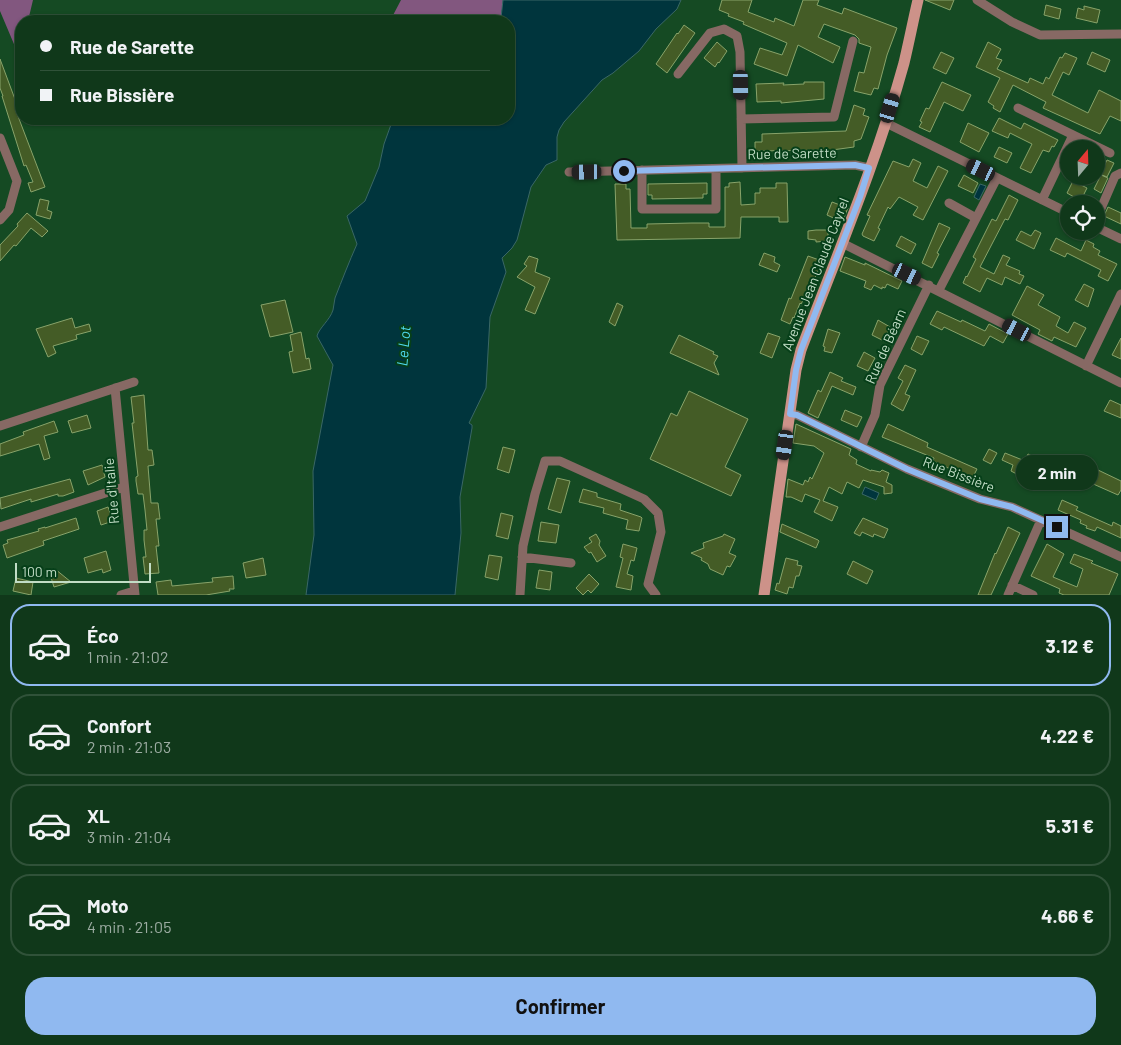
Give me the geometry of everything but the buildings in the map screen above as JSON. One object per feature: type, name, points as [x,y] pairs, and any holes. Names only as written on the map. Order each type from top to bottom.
[{"type":"main road","name":"Avenue Jean Claude Cayrel","points":[[764,595],[796,370],[801,350],[886,123],[904,63],[918,0]]},
{"type":"street","points":[[977,0],[1012,22],[1040,36],[1121,34]]},
{"type":"street","points":[[678,74],[710,33],[724,29],[737,36],[740,52],[742,168]]},
{"type":"street","points":[[742,119],[834,117],[853,41]]},
{"type":"street","points":[[1018,108],[1110,153]]},
{"type":"street","points":[[886,123],[1060,209]]},
{"type":"street","points":[[1042,200],[1073,135]]},
{"type":"street","points":[[0,138],[17,182],[9,210],[0,220]]},
{"type":"street","name":"Rue de Sarette","points":[[569,172],[855,165],[869,168]]},
{"type":"street","points":[[642,170],[642,209],[716,209],[716,168]]},
{"type":"street","points":[[1105,199],[1115,176],[1121,172]]},
{"type":"street","points":[[939,290],[997,178]]},
{"type":"street","points":[[949,203],[976,218]]},
{"type":"street","points":[[1105,231],[1121,239]]},
{"type":"street","points":[[842,243],[1121,383]]},
{"type":"street","name":"Rue de Béarn","points":[[861,447],[875,415],[880,385],[929,285]]},
{"type":"street","points":[[1086,366],[1121,294]]},
{"type":"street","points":[[0,426],[134,382]]},
{"type":"street","name":"Rue d'Italie","points":[[115,388],[135,593],[121,595]]},
{"type":"street","name":"Rue Bissière","points":[[790,414],[797,415],[907,469],[980,499],[1012,507],[1121,557]]},
{"type":"street","points":[[520,595],[523,546],[545,461],[560,461],[644,499],[658,513],[661,532],[648,584],[656,595]]},
{"type":"street","points":[[0,527],[124,487]]},
{"type":"street","points":[[1008,595],[1041,520]]},
{"type":"street","points":[[522,557],[571,563]]},
{"type":"street","points":[[1012,585],[1033,595]]},
{"type":"shaded area","points":[[0,0],[33,0],[29,15],[15,15],[15,47],[0,11]]},
{"type":"shaded area","points":[[401,0],[503,0],[501,15],[393,15]]},
{"type":"water","name":"Le Lot","points":[[503,0],[681,0],[677,9],[656,29],[639,51],[602,80],[564,122],[557,137],[557,160],[546,165],[531,187],[517,240],[502,258],[506,272],[490,317],[486,388],[469,423],[472,425],[472,428],[460,497],[461,533],[455,595],[306,595],[314,535],[313,471],[333,365],[317,336],[332,314],[335,298],[357,244],[347,216],[365,201],[379,167],[391,125],[515,125],[515,15],[501,15]]},
{"type":"water","points":[[980,184],[986,186],[979,200],[974,197]]},
{"type":"water","points":[[1087,460],[1095,464],[1087,482],[1079,478]]},
{"type":"water","points":[[865,487],[879,493],[876,500],[862,494]]},
{"type":"route","points":[[624,171],[855,165],[869,168],[860,197],[801,350],[796,370],[790,414],[797,415],[907,469],[980,499],[1012,507],[1057,527]]}]
